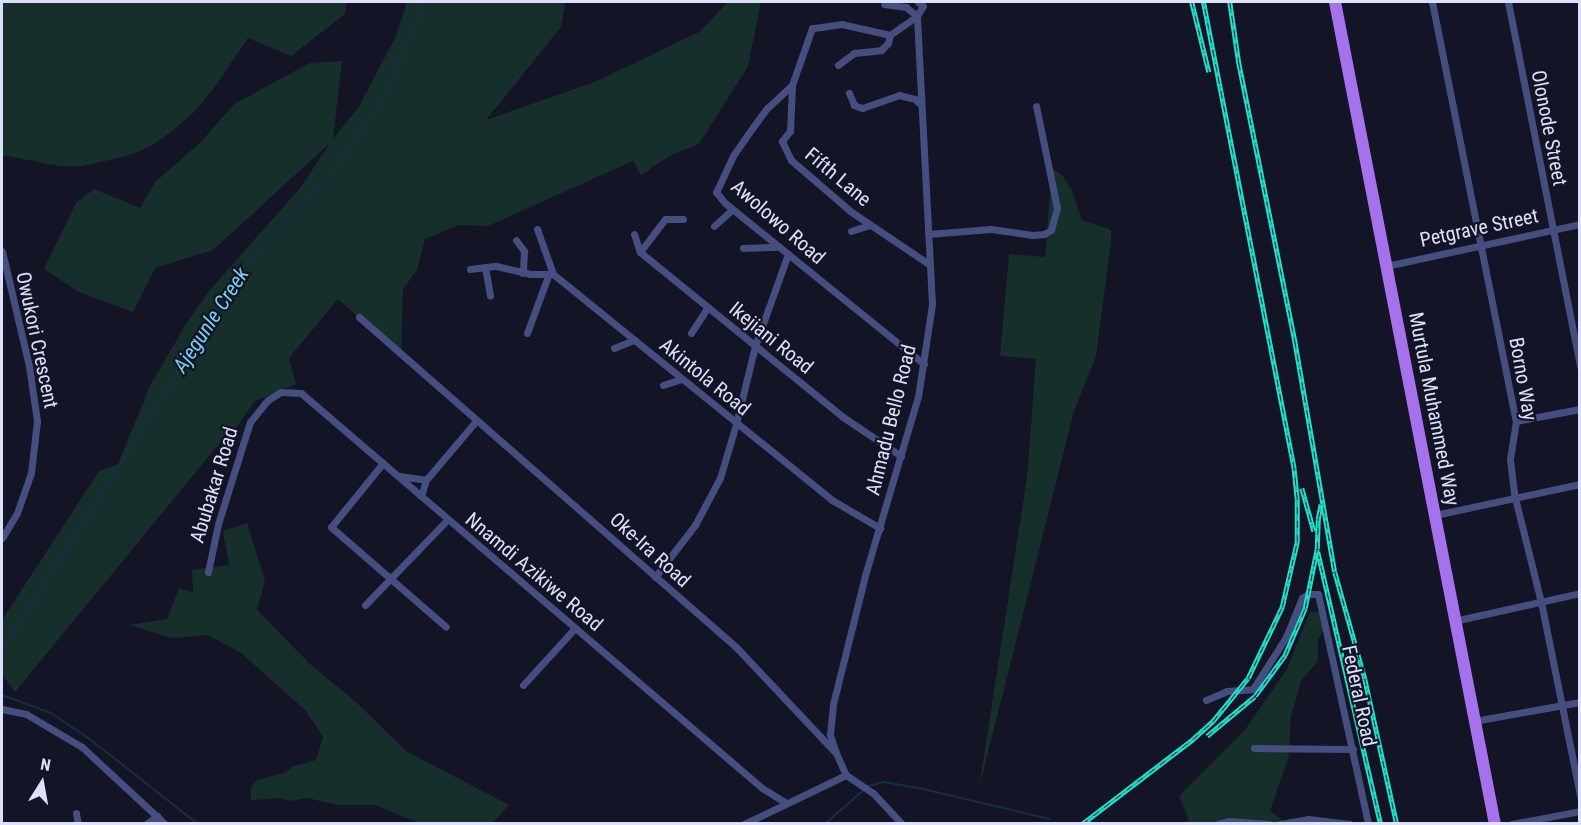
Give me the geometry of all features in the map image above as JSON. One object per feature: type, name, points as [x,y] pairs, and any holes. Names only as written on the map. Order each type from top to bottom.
[{"type":"main road","name":"Murtula Muhammed Way","points":[[1335,2],[1495,824]]},
{"type":"street","name":"Borno Way","points":[[1432,2],[1516,421],[1510,460],[1515,498],[1540,602],[1580,796]]},
{"type":"street","name":"Olonode Street","points":[[1508,2],[1580,366]]},
{"type":"street","points":[[884,4],[906,7],[917,16]]},
{"type":"street","points":[[838,64],[854,53],[881,50],[888,43],[890,35],[917,16],[921,4]]},
{"type":"street","name":"Ahmadu Bello Road","points":[[836,753],[830,734],[833,704],[924,364],[932,304],[917,16]]},
{"type":"street","name":"Awolowo Road","points":[[890,35],[842,24],[812,28],[792,86],[767,108],[733,156],[717,188],[717,195],[924,364]]},
{"type":"street","name":"Fifth Lane","points":[[792,86],[790,131],[782,141],[791,160],[870,225],[929,264]]},
{"type":"street","points":[[849,93],[854,105],[862,108],[899,95],[915,99],[921,105]]},
{"type":"street","points":[[928,234],[992,230],[1033,235],[1044,234],[1052,230],[1057,208],[1036,106]]},
{"type":"street","points":[[714,226],[733,209]]},
{"type":"street","points":[[640,252],[665,219],[683,219]]},
{"type":"street","name":"Petgrave Street","points":[[1386,266],[1580,224]]},
{"type":"street","points":[[851,231],[870,225]]},
{"type":"street","points":[[527,333],[551,275],[537,228]]},
{"type":"street","points":[[634,234],[640,252]]},
{"type":"street","points":[[516,240],[524,251],[523,273]]},
{"type":"street","points":[[743,248],[779,247]]},
{"type":"street","name":"Owukori Crescent","points":[[2,251],[29,366],[37,421],[31,473],[17,513],[2,538]]},
{"type":"street","name":"Ikejiani Road","points":[[640,252],[843,417],[901,456]]},
{"type":"street","points":[[655,577],[695,525],[720,478],[755,346],[788,254]]},
{"type":"street","points":[[470,269],[496,266],[523,273],[551,275]]},
{"type":"street","points":[[485,267],[490,296]]},
{"type":"street","name":"Akintola Road","points":[[551,275],[832,500],[879,528]]},
{"type":"street","points":[[691,333],[708,307]]},
{"type":"street","name":"Oke-Ira Road","points":[[359,316],[736,648],[836,753],[846,775]]},
{"type":"street","points":[[614,348],[634,340]]},
{"type":"street","points":[[663,385],[681,379]]},
{"type":"street","name":"Nnamdi Azikiwe Road","points":[[258,411],[281,392],[301,393],[762,789],[786,803]]},
{"type":"street","points":[[1516,421],[1580,409]]},
{"type":"street","name":"Abubakar Road","points":[[208,572],[218,524],[248,430],[258,411]]},
{"type":"street","points":[[421,496],[426,480],[476,421]]},
{"type":"street","points":[[383,463],[330,525],[332,531],[446,627]]},
{"type":"street","points":[[399,476],[426,480]]},
{"type":"street","points":[[1435,514],[1580,484]]},
{"type":"street","points":[[365,604],[447,520]]},
{"type":"street","points":[[1454,621],[1580,593]]},
{"type":"street","name":"Federal Road","points":[[1206,700],[1227,691],[1253,689],[1286,637],[1302,598],[1308,594],[1318,594],[1368,824]]},
{"type":"street","points":[[523,685],[575,628]]},
{"type":"street","points":[[1474,721],[1580,702]]},
{"type":"street","points":[[2,710],[26,714],[82,747],[165,824]]},
{"type":"street","points":[[1254,748],[1353,749]]},
{"type":"street","points":[[744,824],[846,775],[873,793],[902,824]]},
{"type":"street","points":[[1512,824],[1580,811]]},
{"type":"street","points":[[76,813],[78,824]]},
{"type":"street","points":[[146,824],[157,816]]},
{"type":"street","points":[[1280,824],[1308,819],[1350,824]]},
{"type":"street","points":[[1218,824],[1269,824]]},
{"type":"green space","points":[[2,2],[346,2],[345,14],[291,56],[248,38],[214,88],[193,113],[151,146],[127,156],[83,166],[59,166],[2,155]]},
{"type":"green space","points":[[407,2],[565,2],[561,27],[486,120],[595,82],[699,32],[728,2],[761,2],[748,66],[699,144],[671,155],[641,175],[633,161],[488,226],[459,225],[425,239],[417,270],[403,289],[401,355],[338,299],[289,358],[296,384],[255,401],[227,441],[223,439],[15,692],[2,674],[2,620],[99,471],[118,464],[150,386],[186,324],[209,291],[301,187],[330,143],[213,250],[155,268],[133,312],[79,292],[44,269],[76,203],[94,189],[140,208],[155,182],[200,143],[234,104],[310,63],[342,61],[333,139],[358,108],[395,38]]},
{"type":"green space","points":[[1052,168],[1063,176],[1071,188],[1082,220],[1111,230],[1111,242],[1096,356],[1074,411],[979,788],[1027,477],[1036,359],[1000,356],[1009,254],[1045,257]]},
{"type":"green space","points":[[247,523],[265,581],[257,610],[310,664],[356,702],[406,751],[509,805],[492,823],[421,824],[375,805],[338,805],[307,798],[292,801],[278,798],[251,800],[251,788],[257,780],[284,773],[294,766],[316,760],[323,737],[306,711],[240,652],[207,635],[171,638],[130,625],[167,619],[179,588],[193,593],[192,570],[229,565],[223,531]]},
{"type":"green space","points":[[1310,612],[1319,612],[1329,623],[1318,639],[1318,661],[1301,681],[1291,716],[1289,756],[1270,811],[1286,823],[1183,823],[1189,820],[1179,796],[1245,730],[1287,669]]},
{"type":"waterway","name":"Ajegunle Creek","points":[[2,647],[33,602],[246,264],[337,168],[388,91],[424,2]]},
{"type":"waterway","points":[[2,695],[51,713],[87,737],[198,824]]},
{"type":"waterway","points":[[825,824],[868,786],[884,782],[1050,819]]},
{"type":"railway","points":[[1192,2],[1209,72]]},
{"type":"railway","points":[[1082,824],[1193,739],[1213,721],[1248,678],[1282,607],[1297,542],[1294,469],[1203,2]]},
{"type":"railway","points":[[1230,2],[1239,63],[1295,341],[1335,572],[1365,679],[1397,824]]},
{"type":"railway","points":[[1302,488],[1314,531]]},
{"type":"railway","points":[[1207,736],[1255,696],[1285,655],[1305,608],[1317,549],[1321,504]]},
{"type":"railway","points":[[1318,552],[1381,824]]}]
